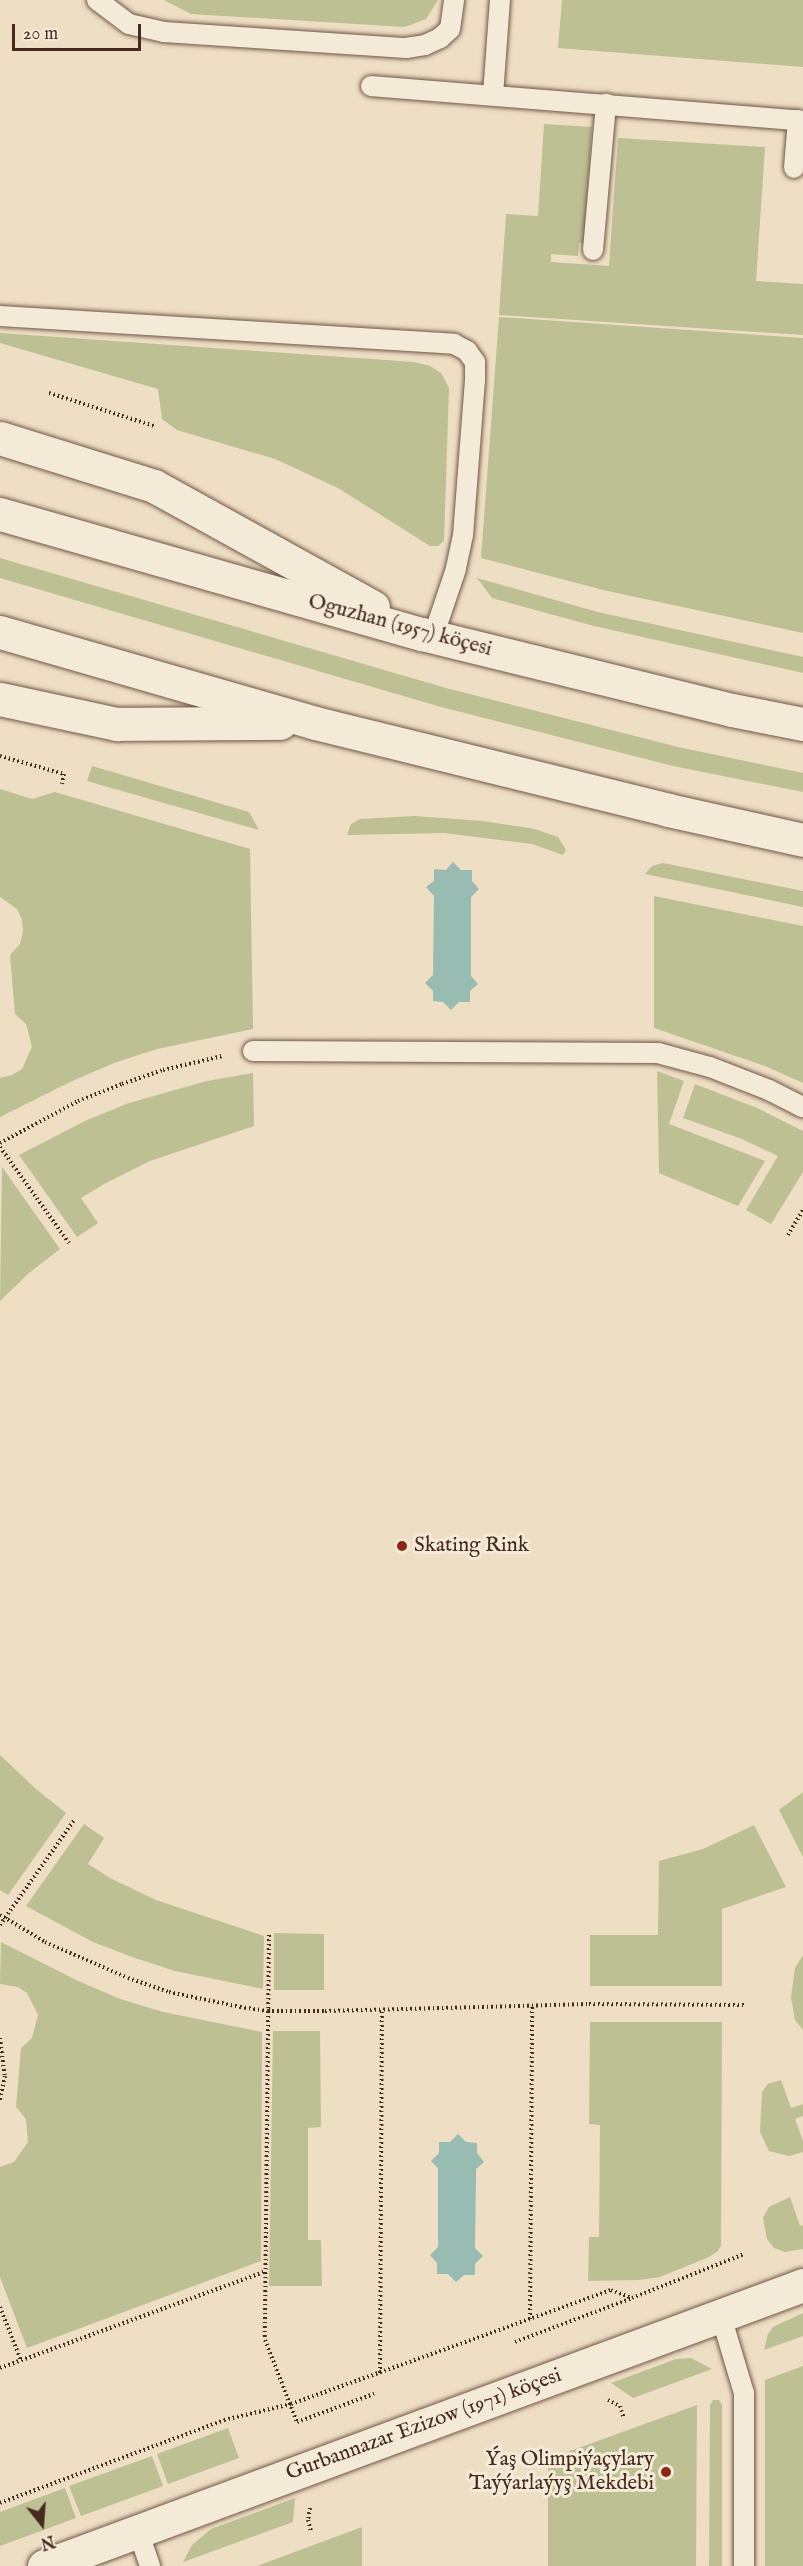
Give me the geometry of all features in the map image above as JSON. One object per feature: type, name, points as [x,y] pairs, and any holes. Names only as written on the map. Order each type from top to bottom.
[{"type":"main road","points":[[0,438],[154,486],[427,635]]},
{"type":"main road","name":"Oguzhan (1957) köçesi","points":[[0,514],[427,635],[720,708],[803,724]]},
{"type":"main road","points":[[0,632],[315,723],[668,810],[803,840]]},
{"type":"main road","points":[[0,699],[117,724],[315,723]]},
{"type":"main road","name":"Gurbannazar Ezizow (1971) köçesi","points":[[44,2566],[803,2285]]},
{"type":"lane","points":[[97,0],[129,24],[164,32],[406,48],[425,45],[450,29],[454,0]]},
{"type":"lane","points":[[492,96],[500,0]]},
{"type":"lane","points":[[371,86],[798,120],[794,168]]},
{"type":"lane","points":[[593,250],[606,104]]},
{"type":"lane","points":[[0,316],[454,344],[467,351],[475,362],[475,380],[464,535],[456,569],[427,635]]},
{"type":"lane","points":[[253,1051],[658,1053],[720,1071],[769,1090],[803,1107]]},
{"type":"lane","points":[[721,2316],[744,2393],[744,2566]]},
{"type":"lane","points":[[138,2531],[150,2566]]},
{"type":"path","points":[[49,393],[154,426]]},
{"type":"path","points":[[0,756],[64,774],[62,784]]},
{"type":"path","points":[[69,1243],[0,1145],[78,1101],[122,1084],[163,1070],[253,1051]]},
{"type":"path","points":[[788,1235],[803,1210]]},
{"type":"path","points":[[0,1924],[2,1917],[75,1819]]},
{"type":"path","points":[[2,1917],[45,1942],[128,1978],[178,1994],[268,2011],[745,2005]]},
{"type":"path","points":[[269,1935],[265,2340],[297,2422],[374,2394]]},
{"type":"path","points":[[530,2319],[532,2006]]},
{"type":"path","points":[[380,2373],[382,2009]]},
{"type":"path","points":[[0,2038],[5,2076],[0,2100]]},
{"type":"path","points":[[515,2342],[744,2254]]},
{"type":"path","points":[[0,2368],[266,2271]]},
{"type":"path","points":[[0,2503],[224,2420],[291,2404],[611,2290],[632,2298]]},
{"type":"path","points":[[0,2307],[21,2361]]},
{"type":"path","points":[[600,2402],[611,2399],[620,2406],[624,2418]]},
{"type":"path","points":[[311,2531],[308,2520],[310,2508],[319,2505]]},
{"type":"green space","points":[[164,0],[438,0],[426,19],[405,27],[191,14]]},
{"type":"green space","points":[[562,0],[803,0],[803,67],[558,48]]},
{"type":"green space","points":[[544,124],[592,127],[584,243],[579,243],[578,256],[551,254],[551,262],[609,266],[618,138],[765,147],[756,281],[803,284],[803,335],[499,315],[506,214],[538,216]]},
{"type":"green space","points":[[499,317],[803,338],[803,633],[603,590],[481,558]]},
{"type":"green space","points":[[0,333],[414,362],[430,366],[441,373],[449,388],[444,541],[438,546],[430,546],[338,488],[275,459],[177,430],[162,419],[158,389],[0,343]]},
{"type":"green space","points":[[0,558],[446,688],[678,747],[803,773],[803,792],[673,766],[441,707],[0,578]]},
{"type":"green space","points":[[477,578],[598,612],[803,657],[803,673],[594,626],[492,598]]},
{"type":"green space","points":[[92,766],[249,812],[259,830],[87,781]]},
{"type":"green space","points":[[0,789],[32,799],[55,792],[250,849],[253,1029],[157,1049],[114,1063],[0,1117],[0,1078],[22,1069],[32,1047],[26,1024],[15,1014],[10,955],[20,944],[23,932],[22,920],[17,909],[0,897]]},
{"type":"green space","points":[[414,816],[483,821],[535,829],[558,837],[566,850],[563,855],[532,844],[444,833],[347,835],[351,824],[360,819]]},
{"type":"green space","points":[[663,863],[803,891],[803,907],[645,874],[652,866]]},
{"type":"green space","points":[[654,896],[803,926],[803,1083],[765,1066],[654,1028]]},
{"type":"green space","points":[[657,1071],[684,1081],[669,1124],[765,1161],[738,1206],[659,1173]]},
{"type":"green space","points":[[253,1073],[254,1126],[150,1161],[81,1198],[98,1223],[77,1237],[19,1155],[87,1120],[129,1103],[207,1081]]},
{"type":"green space","points":[[695,1084],[757,1108],[803,1131],[803,1172],[771,1224],[746,1210],[778,1156],[742,1139],[683,1118]]},
{"type":"green space","points":[[2,1167],[60,1249],[29,1273],[0,1301]]},
{"type":"green space","points":[[0,1755],[66,1813],[8,1895],[0,1890]]},
{"type":"green space","points":[[803,1792],[803,1857],[779,1810]]},
{"type":"green space","points":[[84,1824],[104,1838],[88,1864],[110,1878],[156,1900],[264,1936],[263,1989],[175,1971],[135,1958],[93,1942],[26,1906]]},
{"type":"green space","points":[[754,1825],[786,1887],[722,1909],[722,1986],[590,1986],[590,1935],[658,1935],[659,1861],[703,1849]]},
{"type":"green space","points":[[274,1933],[324,1934],[324,1990],[274,1990]]},
{"type":"green space","points":[[1,1942],[76,1980],[120,1999],[163,2012],[262,2032],[261,2261],[27,2348],[0,2277],[0,2167],[14,2162],[28,2142],[26,2119],[16,2107],[21,2048],[32,2038],[38,2015],[27,1993],[18,1987],[0,1984]]},
{"type":"green space","points":[[803,1955],[803,2030],[795,2020],[791,1997],[795,1968]]},
{"type":"green space","points":[[590,2022],[722,2022],[721,2246],[717,2252],[707,2258],[660,2277],[639,2280],[588,2281],[589,2237],[599,2237],[600,2125],[589,2124]]},
{"type":"green space","points":[[273,2031],[320,2031],[321,2127],[308,2128],[308,2240],[321,2240],[322,2286],[269,2286]]},
{"type":"green space","points":[[781,2080],[791,2108],[803,2104],[803,2116],[795,2119],[803,2141],[803,2152],[789,2156],[769,2151],[760,2132],[762,2092],[768,2084]]},
{"type":"green space","points":[[790,2197],[800,2226],[803,2225],[803,2249],[785,2252],[774,2248],[767,2239],[763,2218],[769,2207]]},
{"type":"green space","points":[[803,2313],[803,2336],[764,2350],[768,2334],[773,2327]]},
{"type":"green space","points":[[691,2358],[712,2369],[633,2398],[611,2383],[676,2359]]},
{"type":"green space","points":[[803,2366],[803,2566],[765,2566],[765,2380]]},
{"type":"green space","points":[[713,2400],[719,2400],[722,2405],[722,2566],[709,2566],[710,2405]]},
{"type":"green space","points":[[697,2405],[696,2566],[548,2566],[548,2459]]},
{"type":"green space","points":[[228,2428],[239,2458],[168,2484],[157,2454]]},
{"type":"green space","points":[[152,2456],[163,2486],[81,2516],[69,2486]]},
{"type":"green space","points":[[65,2488],[76,2518],[0,2546],[0,2512]]},
{"type":"green space","points":[[295,2498],[293,2522],[183,2562],[192,2545],[211,2529]]},
{"type":"green space","points":[[362,2527],[362,2566],[257,2566]]},
{"type":"water","points":[[453,862],[461,870],[472,870],[472,881],[479,889],[471,897],[471,976],[478,984],[470,991],[470,1002],[459,1002],[451,1010],[443,1002],[433,1001],[433,991],[425,983],[433,975],[434,896],[426,887],[434,881],[434,869],[446,870]]},
{"type":"water","points":[[458,2134],[466,2142],[477,2143],[477,2153],[484,2162],[476,2169],[475,2248],[483,2256],[475,2264],[475,2275],[464,2275],[456,2282],[448,2274],[437,2274],[437,2263],[430,2255],[438,2247],[438,2168],[431,2161],[439,2153],[439,2142],[450,2142]]},
{"type":"place","name":"Skating Rink","points":[[402,1546]]},
{"type":"place","name":"Ýaş Olimpiýaçylary Taýýarlaýyş Mekdebi","points":[[666,2472]]}]
